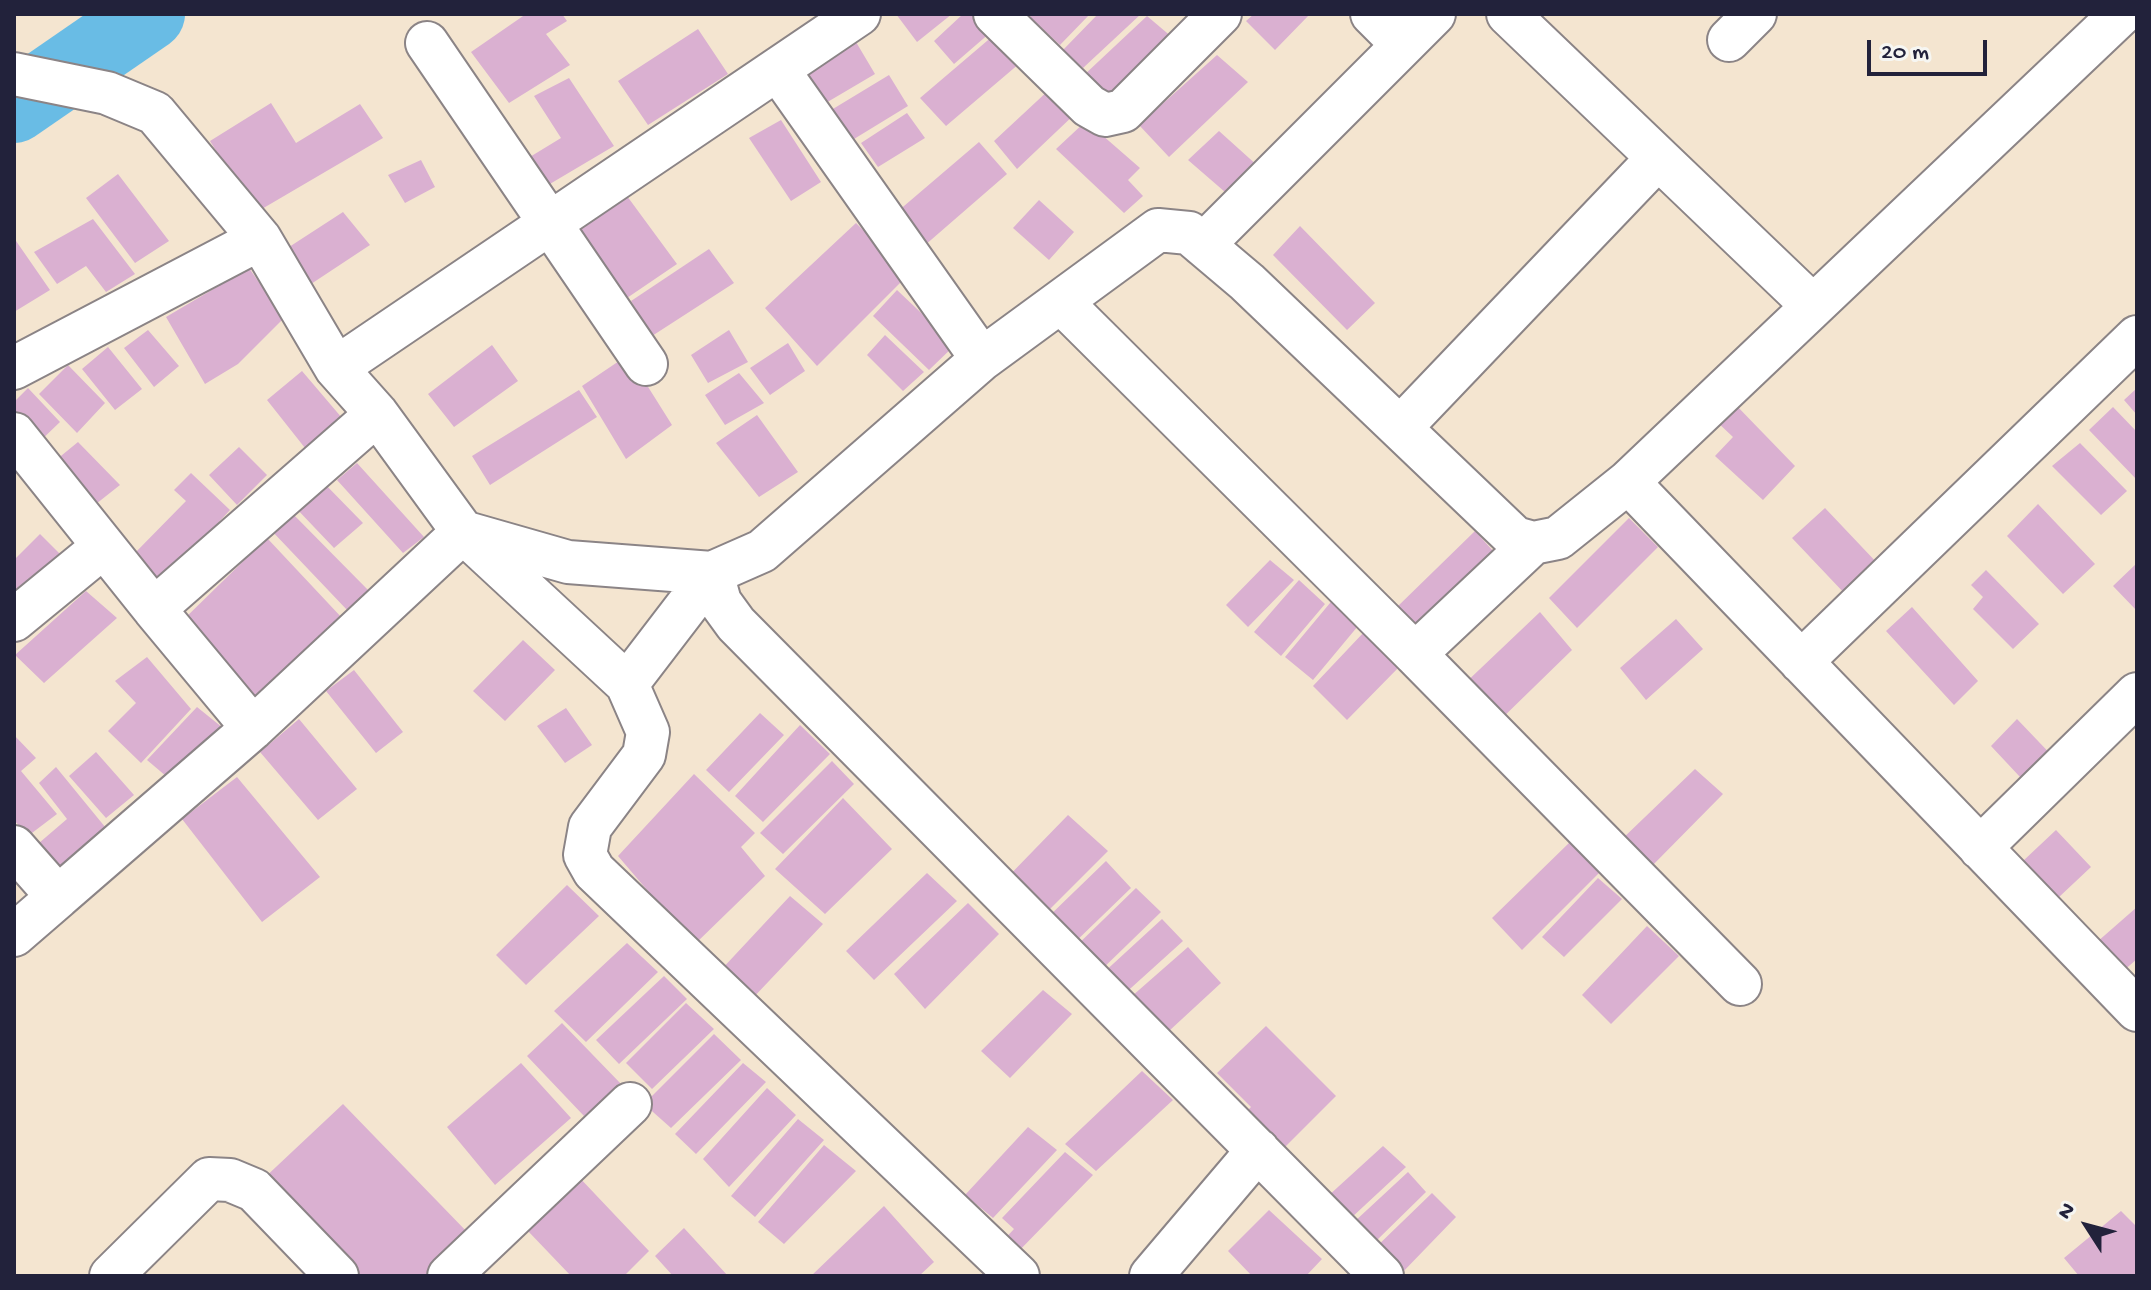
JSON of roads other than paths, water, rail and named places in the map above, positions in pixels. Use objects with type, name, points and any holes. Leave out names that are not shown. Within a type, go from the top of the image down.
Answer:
[{"type":"street","points":[[336,368],[859,14]]},
{"type":"street","points":[[995,14],[1089,106],[1105,115],[1123,111],[1220,14]]},
{"type":"street","points":[[1372,14],[1403,45]]},
{"type":"street","points":[[1203,245],[1434,14]]},
{"type":"street","points":[[1508,14],[1813,306]]},
{"type":"street","points":[[463,532],[568,562],[712,573],[762,551],[982,359],[1158,230],[1189,233],[1247,282],[1515,538],[1533,543],[1558,538],[1628,482],[2121,14]]},
{"type":"street","points":[[427,43],[646,364]]},
{"type":"street","points":[[778,70],[982,359]]},
{"type":"street","points":[[14,74],[107,93],[155,113],[260,239],[336,368],[377,414],[463,532],[627,684],[648,732],[644,755],[590,827],[585,855],[594,871],[1018,1276]]},
{"type":"street","points":[[1400,428],[1658,158]]},
{"type":"street","points":[[14,368],[260,239]]},
{"type":"street","points":[[1061,302],[1415,654],[1740,984]]},
{"type":"street","points":[[1801,662],[2137,337]]},
{"type":"street","points":[[154,609],[377,414]]},
{"type":"street","points":[[14,434],[253,728]]},
{"type":"street","points":[[1628,482],[2137,1010]]},
{"type":"street","points":[[14,935],[253,728],[463,532]]},
{"type":"street","points":[[1415,654],[1533,543]]},
{"type":"street","points":[[14,620],[103,547]]},
{"type":"street","points":[[627,684],[712,573]]},
{"type":"street","points":[[712,573],[720,602],[736,624],[1382,1276]]},
{"type":"street","points":[[1980,848],[2137,694]]},
{"type":"street","points":[[14,847],[58,897]]},
{"type":"street","points":[[449,1276],[630,1104]]},
{"type":"street","points":[[1151,1276],[1258,1150]]},
{"type":"street","points":[[111,1276],[209,1179],[230,1180],[254,1190],[337,1276]]},
{"type":"waterway","points":[[14,107],[149,14]]}]
